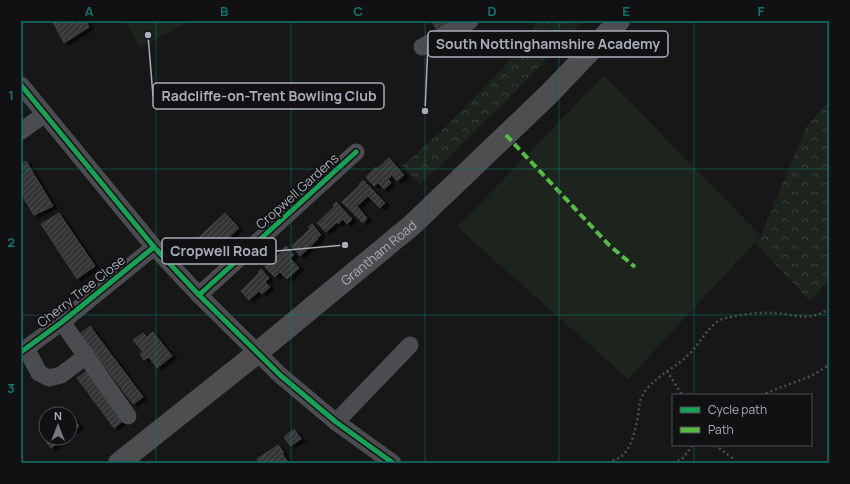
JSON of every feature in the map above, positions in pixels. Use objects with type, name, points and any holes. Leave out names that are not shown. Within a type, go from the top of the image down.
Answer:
[{"type":"highway","name":"Grantham Road","points":[[119,463],[257,353],[412,225],[549,94],[619,21]]},
{"type":"street","points":[[422,47],[470,21]]},
{"type":"street","points":[[21,85],[154,247],[257,353],[280,375],[336,422],[393,463]]},
{"type":"street","points":[[21,131],[45,114]]},
{"type":"street","name":"Cropwell Gardens","points":[[199,294],[356,152]]},
{"type":"street","name":"Cherry Tree Close","points":[[23,350],[62,322],[154,247]]},
{"type":"street","points":[[62,322],[128,416]]},
{"type":"street","points":[[336,422],[410,345]]},
{"type":"street","points":[[23,350],[39,373],[49,378],[61,375],[86,356]]},
{"type":"path","points":[[608,463],[621,457],[629,447],[635,430],[640,401],[646,391],[666,371],[688,356],[707,330],[719,320],[758,313],[777,313],[798,317],[809,317],[820,314],[829,309]]},
{"type":"path","points":[[764,394],[811,376],[829,365]]},
{"type":"path","points":[[666,371],[681,394]]},
{"type":"path","points":[[673,463],[682,459],[692,446]]},
{"type":"path","points":[[716,446],[732,458],[734,463]]},
{"type":"green space","points":[[125,21],[189,21],[140,48]]},
{"type":"green space","points":[[536,21],[583,21],[508,99],[420,185],[402,166],[450,123],[506,65],[528,37]]},
{"type":"green space","points":[[604,76],[761,236],[628,379],[457,227]]},
{"type":"green space","points":[[829,101],[829,280],[810,301],[755,243],[761,236],[806,127]]},
{"type":"building","points":[[86,21],[89,27],[64,43],[53,22]]},
{"type":"building","points":[[432,21],[462,21],[439,34]]},
{"type":"building","points":[[389,158],[404,175],[397,181],[392,175],[388,179],[391,183],[384,189],[378,183],[374,186],[366,177],[376,167],[377,169]]},
{"type":"building","points":[[26,161],[53,206],[34,215],[21,194],[21,164]]},
{"type":"building","points":[[363,180],[385,203],[380,208],[368,196],[357,206],[367,218],[363,223],[342,202],[360,185],[359,184]]},
{"type":"building","points":[[336,202],[352,219],[347,224],[343,219],[338,224],[337,222],[326,232],[317,223],[334,207],[333,205]]},
{"type":"building","points":[[59,213],[95,266],[77,279],[41,224]]},
{"type":"building","points":[[225,213],[239,228],[216,249],[214,247],[207,254],[195,241]]},
{"type":"building","points":[[312,224],[321,235],[300,256],[292,246],[310,229],[308,227]]},
{"type":"building","points":[[286,246],[294,255],[290,258],[299,268],[287,279],[280,272],[275,277],[265,267],[284,250],[283,249]]},
{"type":"building","points":[[261,269],[269,278],[265,282],[270,287],[262,294],[259,291],[249,300],[241,291],[259,273],[258,272]]},
{"type":"building","points":[[90,326],[143,397],[133,404],[80,334]]},
{"type":"building","points":[[153,332],[172,356],[157,368],[149,357],[144,360],[140,354],[143,352],[133,340],[143,333],[147,337]]},
{"type":"building","points":[[87,371],[124,420],[114,428],[77,378]]},
{"type":"building","points":[[294,429],[301,439],[290,446],[284,437]]},
{"type":"building","points":[[278,445],[284,453],[282,454],[289,463],[260,463],[257,459]]},
{"type":"marked path","points":[[506,135],[609,245],[635,267]]},
{"type":"cycle path","points":[[21,85],[154,247],[199,295],[280,375],[336,422],[393,463]]},
{"type":"cycle path","points":[[199,295],[356,152]]},
{"type":"cycle path","points":[[21,352],[62,322],[154,247]]},
{"type":"place","name":"Radcliffe-on-Trent Bowling Club","points":[[148,35]]},
{"type":"place","name":"South Nottinghamshire Academy","points":[[425,111]]},
{"type":"place","name":"Cropwell Road","points":[[345,245]]}]
